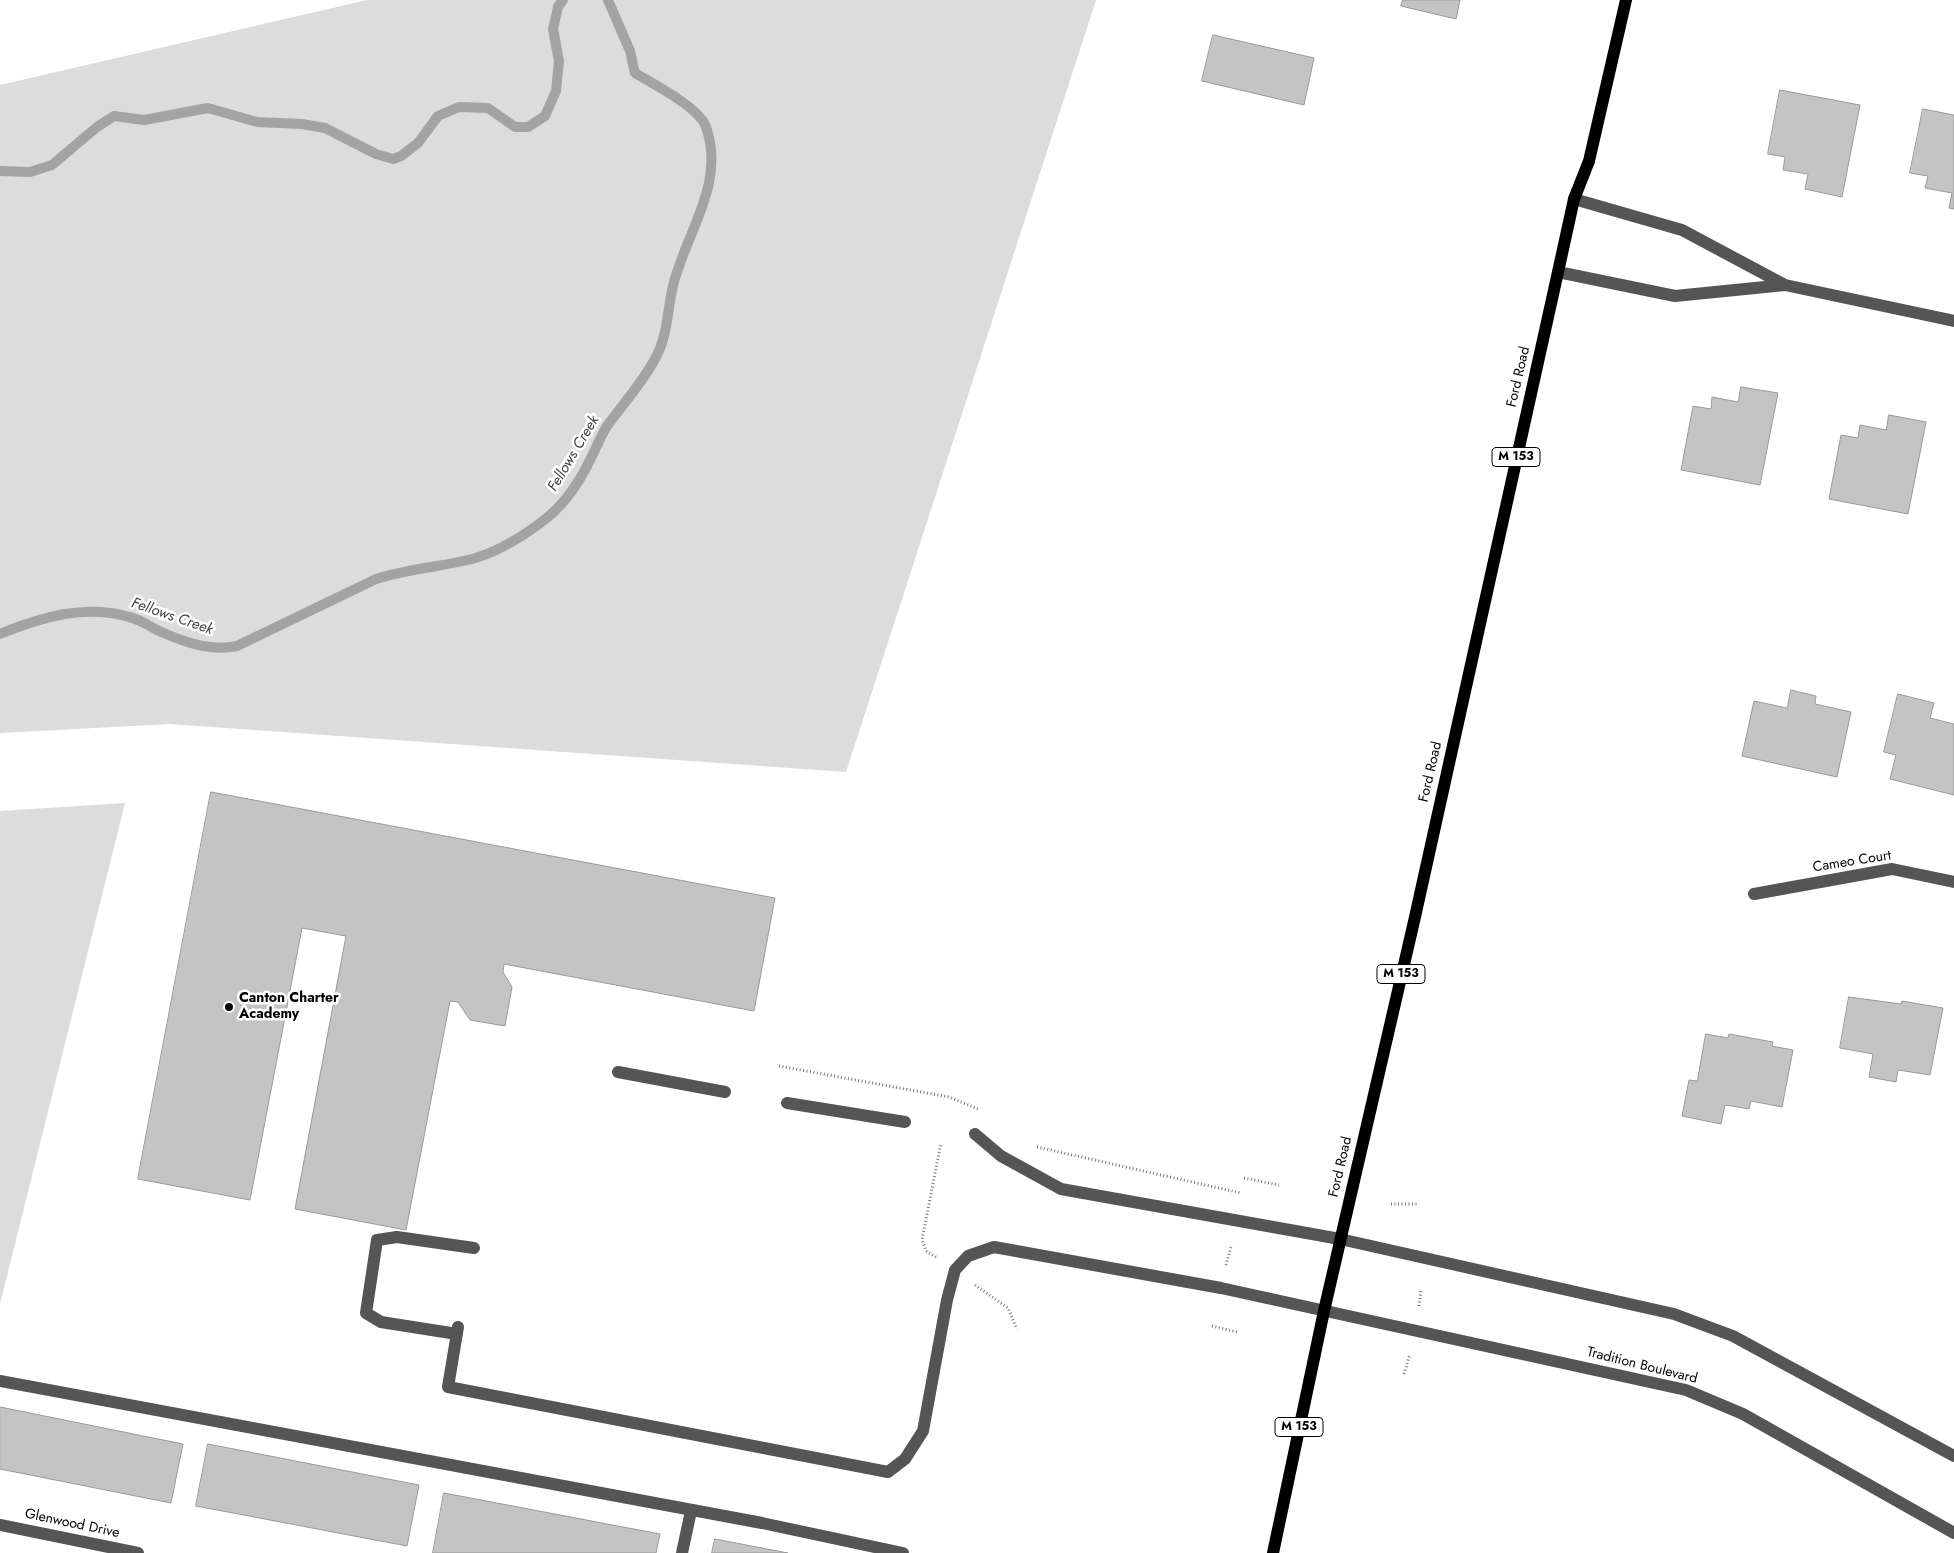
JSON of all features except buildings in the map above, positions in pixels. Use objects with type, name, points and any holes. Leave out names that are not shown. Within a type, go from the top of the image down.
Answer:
[{"type":"main road","name":"Ford Road","points":[[1273,1553],[1340,1239],[1415,917],[1574,199],[1589,161],[1626,0]]},
{"type":"street","points":[[1574,199],[1682,230],[1784,285],[1954,320]]},
{"type":"street","points":[[1558,272],[1675,296],[1784,285]]},
{"type":"street","name":"Cameo Court","points":[[1754,894],[1892,869],[1954,882]]},
{"type":"street","points":[[618,1072],[725,1092]]},
{"type":"street","points":[[787,1103],[905,1122]]},
{"type":"street","points":[[975,1134],[1001,1156],[1061,1189],[1340,1239],[1674,1314],[1733,1336],[1954,1456]]},
{"type":"street","name":"Tradition Boulevard","points":[[474,1248],[397,1237],[377,1240],[366,1313],[381,1322],[458,1330],[448,1387],[888,1472],[906,1459],[922,1430],[947,1300],[955,1270],[968,1256],[994,1247],[1221,1288],[1686,1390],[1743,1414],[1954,1533]]},
{"type":"street","points":[[0,1380],[762,1523],[903,1553]]},
{"type":"street","points":[[682,1553],[691,1511]]},
{"type":"street","name":"Glenwood Drive","points":[[0,1525],[138,1553]]},
{"type":"path","points":[[779,1066],[949,1097],[983,1113]]},
{"type":"path","points":[[938,1258],[926,1251],[922,1240],[941,1143]]},
{"type":"path","points":[[1029,1145],[1241,1193]]},
{"type":"path","points":[[1244,1178],[1279,1185]]},
{"type":"path","points":[[1391,1204],[1419,1204]]},
{"type":"path","points":[[1224,1271],[1231,1247]]},
{"type":"path","points":[[973,1284],[1008,1308],[1017,1329]]},
{"type":"path","points":[[1418,1307],[1421,1290]]},
{"type":"path","points":[[1212,1326],[1238,1332]]},
{"type":"path","points":[[1404,1374],[1410,1354]]},
{"type":"shaded area","points":[[367,0],[1096,0],[846,772],[170,724],[0,733],[0,85]]},
{"type":"shaded area","points":[[125,803],[0,1304],[0,811]]},
{"type":"waterway","points":[[0,171],[30,172],[52,165],[97,127],[114,116],[144,120],[208,108],[257,122],[302,124],[325,128],[376,154],[393,159],[401,156],[418,143],[438,116],[459,107],[488,108],[515,127],[528,127],[545,116],[556,91],[559,61],[553,29],[558,7],[563,0]]},
{"type":"waterway","name":"Fellows Creek","points":[[0,634],[31,622],[63,614],[96,612],[113,613],[133,618],[166,634],[196,644],[216,648],[237,646],[376,579],[472,559],[489,553],[524,535],[555,511],[575,487],[602,434],[655,359],[665,332],[673,286],[702,208],[711,168],[711,148],[702,119],[675,97],[635,73],[630,51],[608,0]]},
{"type":"place","name":"Canton Charter Academy","points":[[229,1007]]}]
